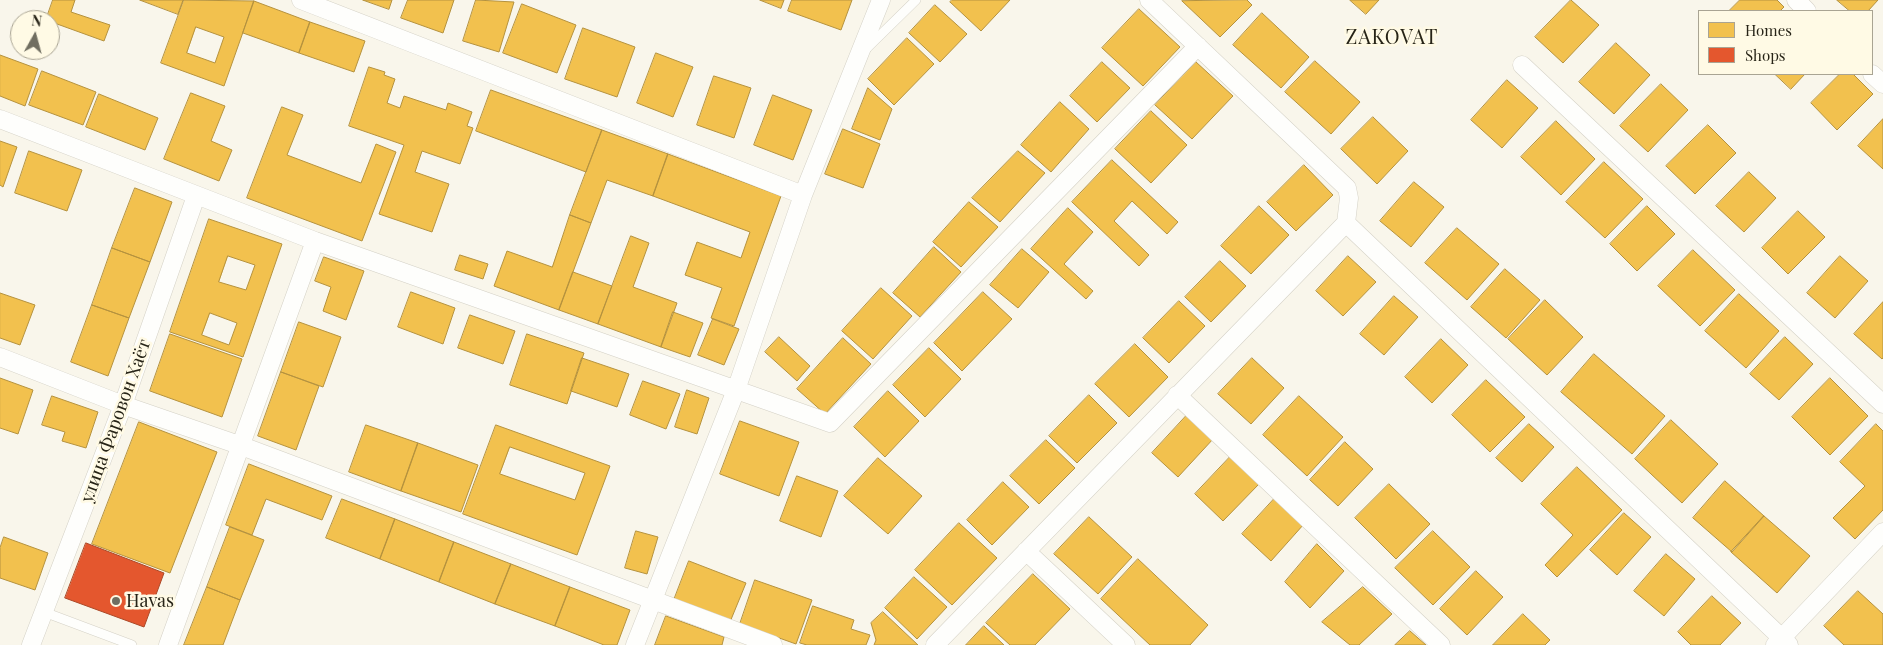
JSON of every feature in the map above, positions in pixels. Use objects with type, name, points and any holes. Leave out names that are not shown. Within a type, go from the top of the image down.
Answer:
[{"type":"street","points":[[301,0],[803,195]]},
{"type":"street","points":[[635,645],[736,390],[803,195],[880,0]]},
{"type":"street","points":[[935,645],[1346,223],[1349,198],[1347,188],[1149,0]]},
{"type":"street","points":[[1796,0],[1806,10]]},
{"type":"street","points":[[0,119],[315,241],[830,423],[1198,46]]},
{"type":"street","points":[[1522,65],[1883,404]]},
{"type":"street","points":[[1873,75],[1883,84]]},
{"type":"street","name":"улица Фаровон Хаёт","points":[[31,645],[123,405],[196,196]]},
{"type":"street","points":[[1346,223],[1782,643],[1883,532]]},
{"type":"street","points":[[168,645],[239,445],[315,241]]},
{"type":"street","points":[[0,358],[123,405],[239,445],[651,601],[773,645]]},
{"type":"street","points":[[1177,395],[1441,645]]},
{"type":"street","points":[[1026,551],[1126,645]]},
{"type":"lane","points":[[855,60],[916,0]]},
{"type":"lane","points":[[44,612],[132,645]]},
{"type":"building: Homes","points":[[53,0],[75,0],[71,12],[110,25],[104,41],[60,25],[60,10],[50,10]]},
{"type":"building: Homes","points":[[140,0],[183,0],[178,14]]},
{"type":"building: Homes","points":[[184,0],[254,1],[224,86],[161,63]],"holes":[[[196,27],[224,37],[215,63],[187,53]]]},
{"type":"building: Homes","points":[[363,0],[392,0],[389,9]]},
{"type":"building: Homes","points":[[408,0],[454,0],[443,33],[401,18]]},
{"type":"building: Homes","points":[[476,0],[514,2],[499,52],[463,41]]},
{"type":"building: Homes","points":[[760,0],[784,0],[781,8]]},
{"type":"building: Homes","points":[[792,0],[852,0],[841,30],[788,11]]},
{"type":"building: Homes","points":[[952,0],[1010,0],[981,31],[950,2]]},
{"type":"building: Homes","points":[[1247,0],[1252,5],[1220,37],[1182,1]]},
{"type":"building: Homes","points":[[1350,0],[1379,0],[1366,14]]},
{"type":"building: Homes","points":[[1571,0],[1599,25],[1563,63],[1535,37]]},
{"type":"building: Homes","points":[[1740,0],[1777,0],[1784,7],[1781,10],[1730,10]]},
{"type":"building: Homes","points":[[1837,0],[1878,0],[1869,10],[1849,10]]},
{"type":"building: Homes","points":[[254,1],[310,22],[299,53],[243,33]]},
{"type":"building: Homes","points":[[522,4],[576,25],[557,73],[503,53]]},
{"type":"building: Homes","points":[[935,5],[967,34],[940,62],[909,33]]},
{"type":"building: Homes","points":[[1139,9],[1180,47],[1143,86],[1102,48]]},
{"type":"building: Homes","points":[[1262,13],[1309,57],[1281,88],[1233,45]]},
{"type":"building: Homes","points":[[310,22],[365,41],[354,72],[299,53]]},
{"type":"building: Homes","points":[[583,28],[635,47],[617,97],[565,79]]},
{"type":"building: Homes","points":[[907,38],[934,64],[894,105],[868,79]]},
{"type":"building: Homes","points":[[1616,43],[1650,75],[1614,114],[1579,82]]},
{"type":"building: Homes","points":[[656,53],[693,67],[673,117],[637,103]]},
{"type":"building: Homes","points":[[0,55],[38,69],[25,106],[0,96]]},
{"type":"building: Homes","points":[[1315,61],[1360,102],[1331,134],[1285,92]]},
{"type":"building: Homes","points":[[1102,62],[1130,88],[1097,122],[1070,96]]},
{"type":"building: Homes","points":[[1196,62],[1233,96],[1192,139],[1155,105]]},
{"type":"building: Homes","points":[[369,67],[385,72],[384,75],[395,79],[387,103],[400,108],[404,96],[446,110],[448,103],[472,112],[467,126],[473,128],[460,164],[422,151],[415,172],[449,184],[432,232],[379,214],[404,145],[349,126]]},
{"type":"building: Homes","points":[[42,71],[96,92],[83,125],[29,105]]},
{"type":"building: Homes","points":[[1776,75],[1804,75],[1791,89]]},
{"type":"building: Homes","points":[[1839,75],[1854,75],[1873,94],[1837,130],[1811,103]]},
{"type":"building: Homes","points":[[714,76],[751,88],[734,138],[697,125]]},
{"type":"building: Homes","points":[[1507,80],[1538,108],[1502,148],[1471,120]]},
{"type":"building: Homes","points":[[1661,84],[1688,110],[1648,152],[1620,126]]},
{"type":"building: Homes","points":[[868,88],[892,109],[880,140],[852,129]]},
{"type":"building: Homes","points":[[491,90],[602,130],[586,172],[476,131]]},
{"type":"building: Homes","points":[[191,93],[225,106],[211,141],[232,150],[219,181],[164,159]]},
{"type":"building: Homes","points":[[99,94],[158,118],[145,150],[86,127]]},
{"type":"building: Homes","points":[[773,95],[812,110],[793,160],[754,145]]},
{"type":"building: Homes","points":[[1060,102],[1089,129],[1051,172],[1021,145]]},
{"type":"building: Homes","points":[[282,107],[303,115],[287,155],[361,183],[376,144],[396,152],[362,241],[247,198]]},
{"type":"building: Homes","points":[[1151,111],[1187,145],[1151,183],[1115,149]]},
{"type":"building: Homes","points":[[1373,117],[1408,151],[1377,184],[1341,149]]},
{"type":"building: Homes","points":[[1883,119],[1883,169],[1858,146]]},
{"type":"building: Homes","points":[[1556,121],[1595,159],[1561,195],[1521,157]]},
{"type":"building: Homes","points":[[1708,125],[1736,153],[1695,194],[1666,166]]},
{"type":"building: Homes","points":[[843,129],[880,144],[863,188],[825,174]]},
{"type":"building: Homes","points":[[602,130],[668,154],[653,196],[607,180],[591,223],[570,215]]},
{"type":"building: Homes","points":[[0,141],[17,147],[3,187],[0,185]]},
{"type":"building: Homes","points":[[29,151],[82,170],[67,211],[15,193]]},
{"type":"building: Homes","points":[[1018,151],[1045,173],[1000,222],[972,198]]},
{"type":"building: Homes","points":[[668,154],[781,196],[734,326],[711,318],[722,288],[685,275],[697,242],[741,258],[750,232],[653,196]]},
{"type":"building: Homes","points":[[1112,160],[1178,222],[1167,234],[1132,201],[1114,221],[1149,255],[1139,266],[1072,202]]},
{"type":"building: Homes","points":[[1604,162],[1643,199],[1605,238],[1566,202]]},
{"type":"building: Homes","points":[[1304,165],[1333,195],[1296,231],[1267,202]]},
{"type":"building: Homes","points":[[1749,172],[1776,198],[1744,232],[1716,206]]},
{"type":"building: Homes","points":[[1414,182],[1444,207],[1411,247],[1380,221]]},
{"type":"building: Homes","points":[[135,188],[172,202],[150,262],[112,248]]},
{"type":"building: Homes","points":[[969,202],[998,227],[961,267],[933,242]]},
{"type":"building: Homes","points":[[1259,206],[1289,235],[1251,274],[1221,246]]},
{"type":"building: Homes","points":[[1647,206],[1675,234],[1637,271],[1610,244]]},
{"type":"building: Homes","points":[[1068,208],[1093,232],[1064,264],[1093,291],[1086,299],[1031,249]]},
{"type":"building: Homes","points":[[1798,211],[1825,237],[1788,274],[1762,248]]},
{"type":"building: Homes","points":[[570,215],[591,223],[559,310],[494,286],[507,251],[552,267]]},
{"type":"building: Homes","points":[[209,219],[282,244],[243,357],[170,332]],"holes":[[[228,256],[255,265],[246,290],[219,282]],[[210,313],[237,323],[229,345],[202,335]]]},
{"type":"building: Homes","points":[[1457,228],[1499,264],[1467,300],[1425,263]]},
{"type":"building: Homes","points":[[631,236],[649,243],[633,287],[677,303],[661,347],[598,324]]},
{"type":"building: Homes","points":[[934,247],[961,272],[920,317],[893,293]]},
{"type":"building: Homes","points":[[112,248],[150,262],[129,318],[92,305]]},
{"type":"building: Homes","points":[[1022,249],[1049,272],[1018,308],[990,285]]},
{"type":"building: Homes","points":[[1693,250],[1735,290],[1700,326],[1658,286]]},
{"type":"building: Homes","points":[[460,255],[488,264],[483,279],[455,270]]},
{"type":"building: Homes","points":[[1348,256],[1376,282],[1343,316],[1316,291]]},
{"type":"building: Homes","points":[[1840,256],[1868,281],[1835,318],[1807,293]]},
{"type":"building: Homes","points":[[324,257],[364,271],[346,320],[323,311],[331,287],[315,281]]},
{"type":"building: Homes","points":[[1220,261],[1246,286],[1211,322],[1185,297]]},
{"type":"building: Homes","points":[[1505,269],[1540,300],[1506,338],[1471,307]]},
{"type":"building: Homes","points":[[573,272],[612,286],[598,324],[559,310]]},
{"type":"building: Homes","points":[[881,288],[912,316],[873,359],[842,331]]},
{"type":"building: Homes","points":[[411,292],[455,308],[443,344],[398,327]]},
{"type":"building: Homes","points":[[983,292],[1012,319],[962,371],[934,343]]},
{"type":"building: Homes","points":[[0,293],[35,305],[20,345],[0,338]]},
{"type":"building: Homes","points":[[1739,294],[1779,331],[1746,368],[1705,331]]},
{"type":"building: Homes","points":[[1394,296],[1418,317],[1384,355],[1360,334]]},
{"type":"building: Homes","points":[[1545,300],[1583,337],[1547,375],[1508,339]]},
{"type":"building: Homes","points":[[1179,301],[1205,326],[1169,363],[1143,338]]},
{"type":"building: Homes","points":[[1883,302],[1883,358],[1882,359],[1854,334]]},
{"type":"building: Homes","points":[[92,305],[129,318],[108,376],[71,362]]},
{"type":"building: Homes","points":[[673,312],[703,323],[690,357],[661,347]]},
{"type":"building: Homes","points":[[470,315],[515,331],[503,364],[458,348]]},
{"type":"building: Homes","points":[[713,319],[739,329],[724,365],[698,355]]},
{"type":"building: Homes","points":[[299,322],[341,337],[323,387],[281,372]]},
{"type":"building: Homes","points":[[170,334],[242,359],[222,417],[150,391]]},
{"type":"building: Homes","points":[[527,334],[584,353],[567,404],[510,385]]},
{"type":"building: Homes","points":[[779,337],[810,366],[797,381],[765,352]]},
{"type":"building: Homes","points":[[1785,337],[1813,364],[1779,400],[1750,374]]},
{"type":"building: Homes","points":[[843,338],[871,364],[825,414],[797,389]]},
{"type":"building: Homes","points":[[1441,339],[1468,365],[1432,403],[1405,377]]},
{"type":"building: Homes","points":[[1135,344],[1168,377],[1129,417],[1095,384]]},
{"type":"building: Homes","points":[[929,348],[961,379],[925,417],[893,385]]},
{"type":"building: Homes","points":[[1594,354],[1665,416],[1632,454],[1561,392]]},
{"type":"building: Homes","points":[[582,358],[629,374],[617,407],[571,391]]},
{"type":"building: Homes","points":[[1252,358],[1284,388],[1251,424],[1218,394]]},
{"type":"building: Homes","points":[[281,372],[319,386],[296,450],[258,436]]},
{"type":"building: Homes","points":[[0,378],[33,390],[18,434],[0,428]]},
{"type":"building: Homes","points":[[1830,378],[1868,416],[1830,455],[1792,417]]},
{"type":"building: Homes","points":[[1486,380],[1525,417],[1490,452],[1452,415]]},
{"type":"building: Homes","points":[[643,381],[680,394],[666,429],[630,415]]},
{"type":"building: Homes","points":[[687,390],[709,398],[697,434],[675,427]]},
{"type":"building: Homes","points":[[888,391],[919,421],[885,457],[854,427]]},
{"type":"building: Homes","points":[[1089,395],[1117,423],[1077,463],[1049,436]]},
{"type":"building: Homes","points":[[52,396],[98,412],[86,448],[62,441],[65,432],[42,425]]},
{"type":"building: Homes","points":[[1299,396],[1343,437],[1307,476],[1263,435]]},
{"type":"building: Homes","points":[[1188,414],[1214,438],[1178,477],[1152,453]]},
{"type":"building: Homes","points":[[1671,420],[1718,464],[1682,503],[1635,459]]},
{"type":"building: Homes","points":[[740,421],[799,442],[779,496],[720,474]]},
{"type":"building: Homes","points":[[139,422],[217,452],[170,573],[92,544]]},
{"type":"building: Homes","points":[[1529,424],[1554,447],[1522,482],[1496,458]]},
{"type":"building: Homes","points":[[1876,424],[1883,431],[1883,510],[1855,539],[1833,518],[1865,486],[1840,462]]},
{"type":"building: Homes","points":[[366,425],[418,443],[401,491],[349,472]]},
{"type":"building: Homes","points":[[496,425],[610,466],[577,555],[463,514]],"holes":[[[510,447],[585,473],[575,500],[500,474]]]},
{"type":"building: Homes","points":[[1046,440],[1075,468],[1039,504],[1010,476]]},
{"type":"building: Homes","points":[[1345,442],[1373,469],[1338,506],[1310,480]]},
{"type":"building: Homes","points":[[418,443],[478,465],[461,512],[401,491]]},
{"type":"building: Homes","points":[[1230,457],[1259,484],[1223,521],[1195,494]]},
{"type":"building: Homes","points":[[878,458],[922,496],[888,534],[844,496]]},
{"type":"building: Homes","points":[[249,464],[332,496],[322,520],[266,499],[252,535],[226,525]]},
{"type":"building: Homes","points":[[1577,467],[1622,510],[1557,577],[1545,565],[1573,535],[1541,504]]},
{"type":"building: Homes","points":[[797,476],[838,491],[821,537],[780,521]]},
{"type":"building: Homes","points":[[1725,481],[1764,516],[1732,552],[1693,518]]},
{"type":"building: Homes","points":[[1003,482],[1029,507],[992,545],[967,520]]},
{"type":"building: Homes","points":[[1389,484],[1430,524],[1396,559],[1355,518]]},
{"type":"building: Homes","points":[[1275,498],[1304,524],[1271,561],[1242,534]]},
{"type":"building: Homes","points":[[342,499],[395,519],[380,559],[326,538]]},
{"type":"building: Homes","points":[[1624,513],[1651,537],[1617,575],[1590,550]]},
{"type":"building: Homes","points":[[1764,516],[1810,556],[1777,593],[1731,552]]},
{"type":"building: Homes","points":[[1089,517],[1132,557],[1098,594],[1054,554]]},
{"type":"building: Homes","points":[[395,519],[454,542],[439,582],[380,559]]},
{"type":"building: Homes","points":[[959,523],[997,558],[952,605],[915,570]]},
{"type":"building: Homes","points":[[230,527],[264,540],[240,600],[207,587]]},
{"type":"building: Homes","points":[[636,531],[658,537],[647,574],[625,568]]},
{"type":"building: Homes","points":[[1433,531],[1470,567],[1433,605],[1395,568]]},
{"type":"building: Homes","points":[[4,537],[48,553],[35,590],[0,578],[0,548]]},
{"type":"building: Homes","points":[[454,542],[511,564],[495,604],[439,582]]},
{"type":"building: Homes","points":[[1317,544],[1344,571],[1310,608],[1285,582]]},
{"type":"building: Homes","points":[[1666,554],[1695,579],[1664,616],[1634,591]]},
{"type":"building: Homes","points":[[1138,559],[1208,625],[1190,645],[1150,645],[1101,599]]},
{"type":"building: Homes","points":[[689,561],[746,583],[730,622],[674,600]]},
{"type":"building: Homes","points":[[511,564],[570,587],[555,626],[495,604]]},
{"type":"building: Homes","points":[[1476,571],[1503,597],[1467,635],[1440,609]]},
{"type":"building: Homes","points":[[1033,574],[1070,609],[1035,645],[1010,645],[986,623]]},
{"type":"building: Homes","points":[[914,577],[947,607],[917,639],[885,608]]},
{"type":"building: Homes","points":[[755,580],[812,600],[796,644],[740,624]]},
{"type":"building: Homes","points":[[207,587],[240,600],[223,645],[184,645]]},
{"type":"building: Homes","points":[[570,587],[630,610],[617,645],[604,645],[555,626]]},
{"type":"building: Homes","points":[[1363,587],[1392,614],[1359,645],[1350,645],[1322,622]]},
{"type":"building: Homes","points":[[1858,591],[1883,614],[1883,645],[1844,645],[1824,626]]},
{"type":"building: Homes","points":[[1712,596],[1741,623],[1720,645],[1691,645],[1678,632]]},
{"type":"building: Homes","points":[[813,606],[854,620],[851,629],[870,635],[866,645],[807,645],[800,643]]},
{"type":"building: Homes","points":[[883,612],[918,645],[874,645],[876,640],[871,623]]},
{"type":"building: Homes","points":[[1523,614],[1550,640],[1545,645],[1493,645]]},
{"type":"building: Homes","points":[[666,616],[724,637],[722,645],[655,645]]},
{"type":"building: Homes","points":[[984,626],[1004,645],[966,645]]},
{"type":"building: Homes","points":[[1410,631],[1426,645],[1395,645]]},
{"type":"building: Shops","points":[[86,543],[164,573],[144,627],[65,598]]},
{"type":"place","name":"Havas","points":[[116,601]]},
{"type":"district","name":"ZAKOVAT","points":[[1392,38]]}]
